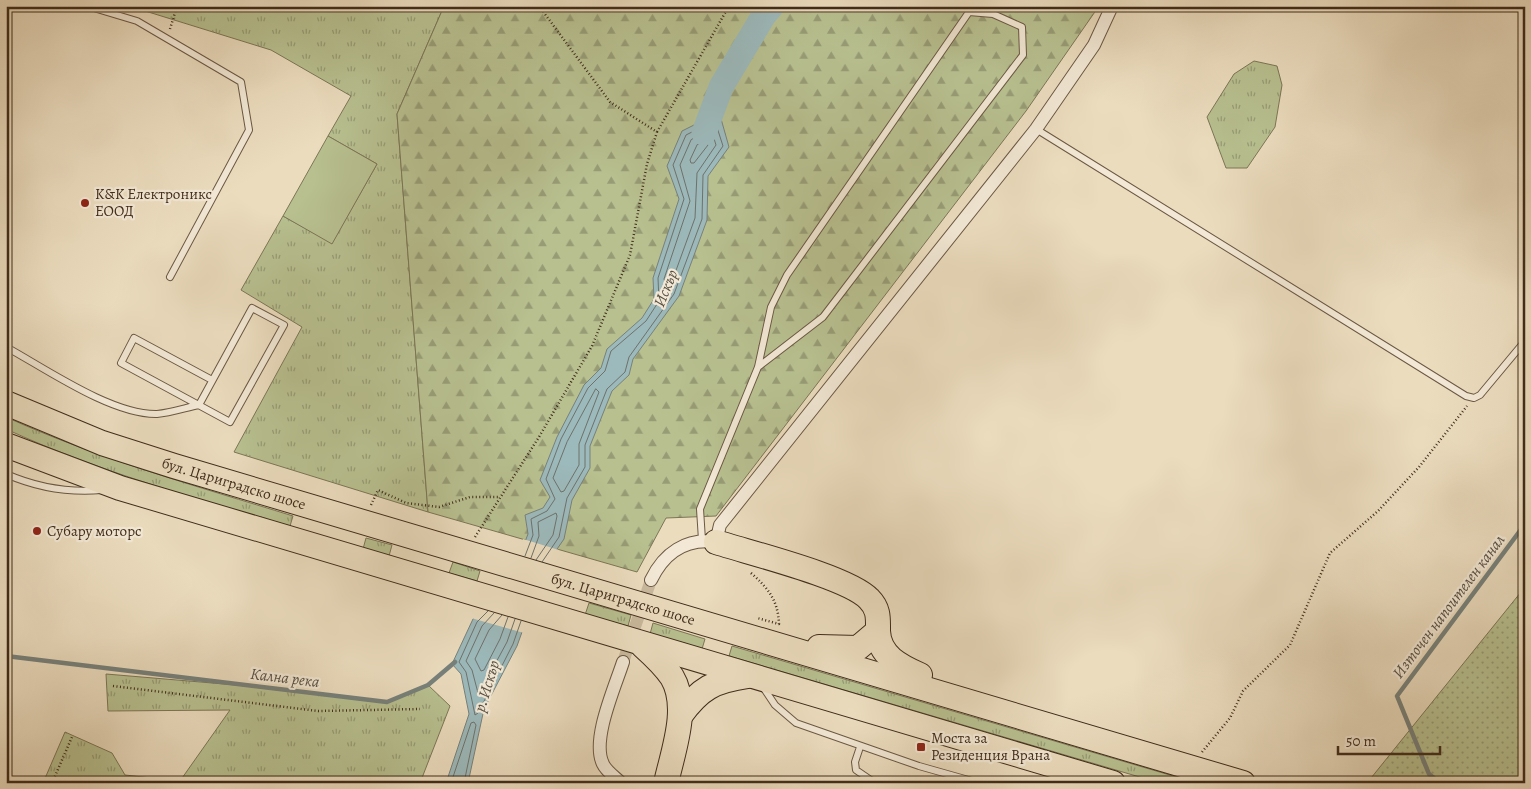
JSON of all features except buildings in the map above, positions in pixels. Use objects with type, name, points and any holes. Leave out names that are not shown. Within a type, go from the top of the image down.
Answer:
[{"type":"highway","name":"бул. Цариградско шосе","points":[[6,402],[61,427],[136,454],[479,548],[592,589],[1243,783]]},
{"type":"highway","points":[[6,445],[120,488],[754,676],[1062,772],[1113,783]]},
{"type":"highway","points":[[709,541],[838,581],[860,592],[875,605],[878,614],[878,631],[886,654],[897,665],[990,707]]},
{"type":"highway","points":[[772,643],[849,649],[865,644],[878,631]]},
{"type":"highway","points":[[640,643],[672,678],[677,687],[680,716],[666,783]]},
{"type":"highway","points":[[680,716],[694,696],[709,686],[728,679],[754,676]]},
{"type":"street","points":[[651,580],[658,566],[671,552],[709,541],[1036,129],[1094,45],[1112,6]]},
{"type":"street","points":[[621,783],[603,765],[600,755],[602,730],[623,662]]},
{"type":"lane","points":[[87,6],[137,21],[241,82],[248,130],[170,277]]},
{"type":"lane","points":[[709,541],[700,509],[758,367],[771,307],[787,275],[969,12],[992,14],[1022,27],[1023,55],[823,317],[758,367]]},
{"type":"lane","points":[[1036,129],[1450,386],[1474,398],[1480,395],[1525,341]]},
{"type":"lane","points":[[199,405],[252,308],[284,325],[230,422],[121,363],[134,338],[212,380]]},
{"type":"lane","points":[[6,347],[100,398],[132,411],[157,414],[199,405]]},
{"type":"lane","points":[[6,474],[51,490],[79,492],[120,488]]},
{"type":"lane","points":[[754,676],[775,705],[796,723],[860,747],[979,783]]},
{"type":"lane","points":[[860,747],[854,762],[856,770],[875,783]]},
{"type":"path","points":[[167,38],[177,6]]},
{"type":"path","points":[[539,6],[610,102],[657,132]]},
{"type":"path","points":[[479,548],[499,497],[539,437],[592,346],[630,255],[647,164],[657,132],[729,6]]},
{"type":"path","points":[[1190,767],[1230,718],[1243,691],[1290,645],[1330,553],[1385,504],[1419,467],[1474,398]]},
{"type":"path","points":[[370,507],[378,490],[406,503],[439,507],[470,497],[499,497]]},
{"type":"path","points":[[749,571],[769,589],[779,610],[779,624],[750,616]]},
{"type":"path","points":[[113,686],[318,710],[420,709]]},
{"type":"path","points":[[52,783],[72,737]]},
{"type":"green space","points":[[129,6],[444,6],[397,114],[428,512],[234,452],[302,327],[241,290],[283,216],[332,243],[377,164],[328,136],[351,96],[271,50]]},
{"type":"green space","points":[[444,6],[1099,6],[1026,111],[716,516],[666,518],[637,572],[428,512],[397,114]]},
{"type":"green space","points":[[1254,61],[1277,66],[1282,85],[1275,127],[1247,168],[1226,168],[1207,117],[1234,74]]},
{"type":"green space","points":[[328,136],[377,164],[332,244],[283,216]]},
{"type":"green space","points":[[6,417],[112,459],[293,516],[290,526],[146,483],[75,458],[6,429]]},
{"type":"green space","points":[[366,538],[392,545],[389,556],[363,549]]},
{"type":"green space","points":[[453,562],[480,571],[477,581],[449,573]]},
{"type":"green space","points":[[1525,587],[1525,783],[1367,783]]},
{"type":"green space","points":[[589,603],[631,615],[628,626],[585,615]]},
{"type":"green space","points":[[653,623],[705,639],[702,649],[650,634]]},
{"type":"green space","points":[[732,646],[1197,783],[1160,783],[729,656]]},
{"type":"green space","points":[[106,674],[283,689],[387,702],[428,685],[450,706],[420,783],[43,783],[65,732],[112,753],[125,775],[180,781],[230,710],[108,711]]},
{"type":"water","name":"р. Искър","points":[[716,101],[729,147],[708,176],[707,220],[679,296],[633,359],[629,375],[612,391],[590,446],[590,468],[572,500],[564,539],[546,565],[517,646],[484,709],[468,783],[446,783],[469,714],[461,674],[452,664],[473,619],[511,578],[528,534],[525,515],[543,508],[550,497],[540,480],[557,437],[584,385],[601,368],[607,349],[642,318],[654,299],[653,278],[679,199],[667,166],[682,131],[700,122]]},
{"type":"pier","points":[[523,539],[559,550],[548,566],[524,633],[471,618],[509,577]]},
{"type":"waterway","name":"Искър","points":[[704,133],[721,87],[764,15],[772,6]]},
{"type":"waterway","name":"Източен напоителен канал","points":[[1440,783],[1429,774],[1397,696],[1525,524]]},
{"type":"waterway","name":"Кална река","points":[[6,656],[387,702],[428,685],[455,662]]},
{"type":"tunnel","points":[[623,662],[651,580]]},
{"type":"place","name":"K&K Електроникс ЕООД","points":[[85,203]]},
{"type":"place","name":"Субару моторс","points":[[37,531]]},
{"type":"place","name":"Моста за Резиденция Врана","points":[[921,747]]}]
